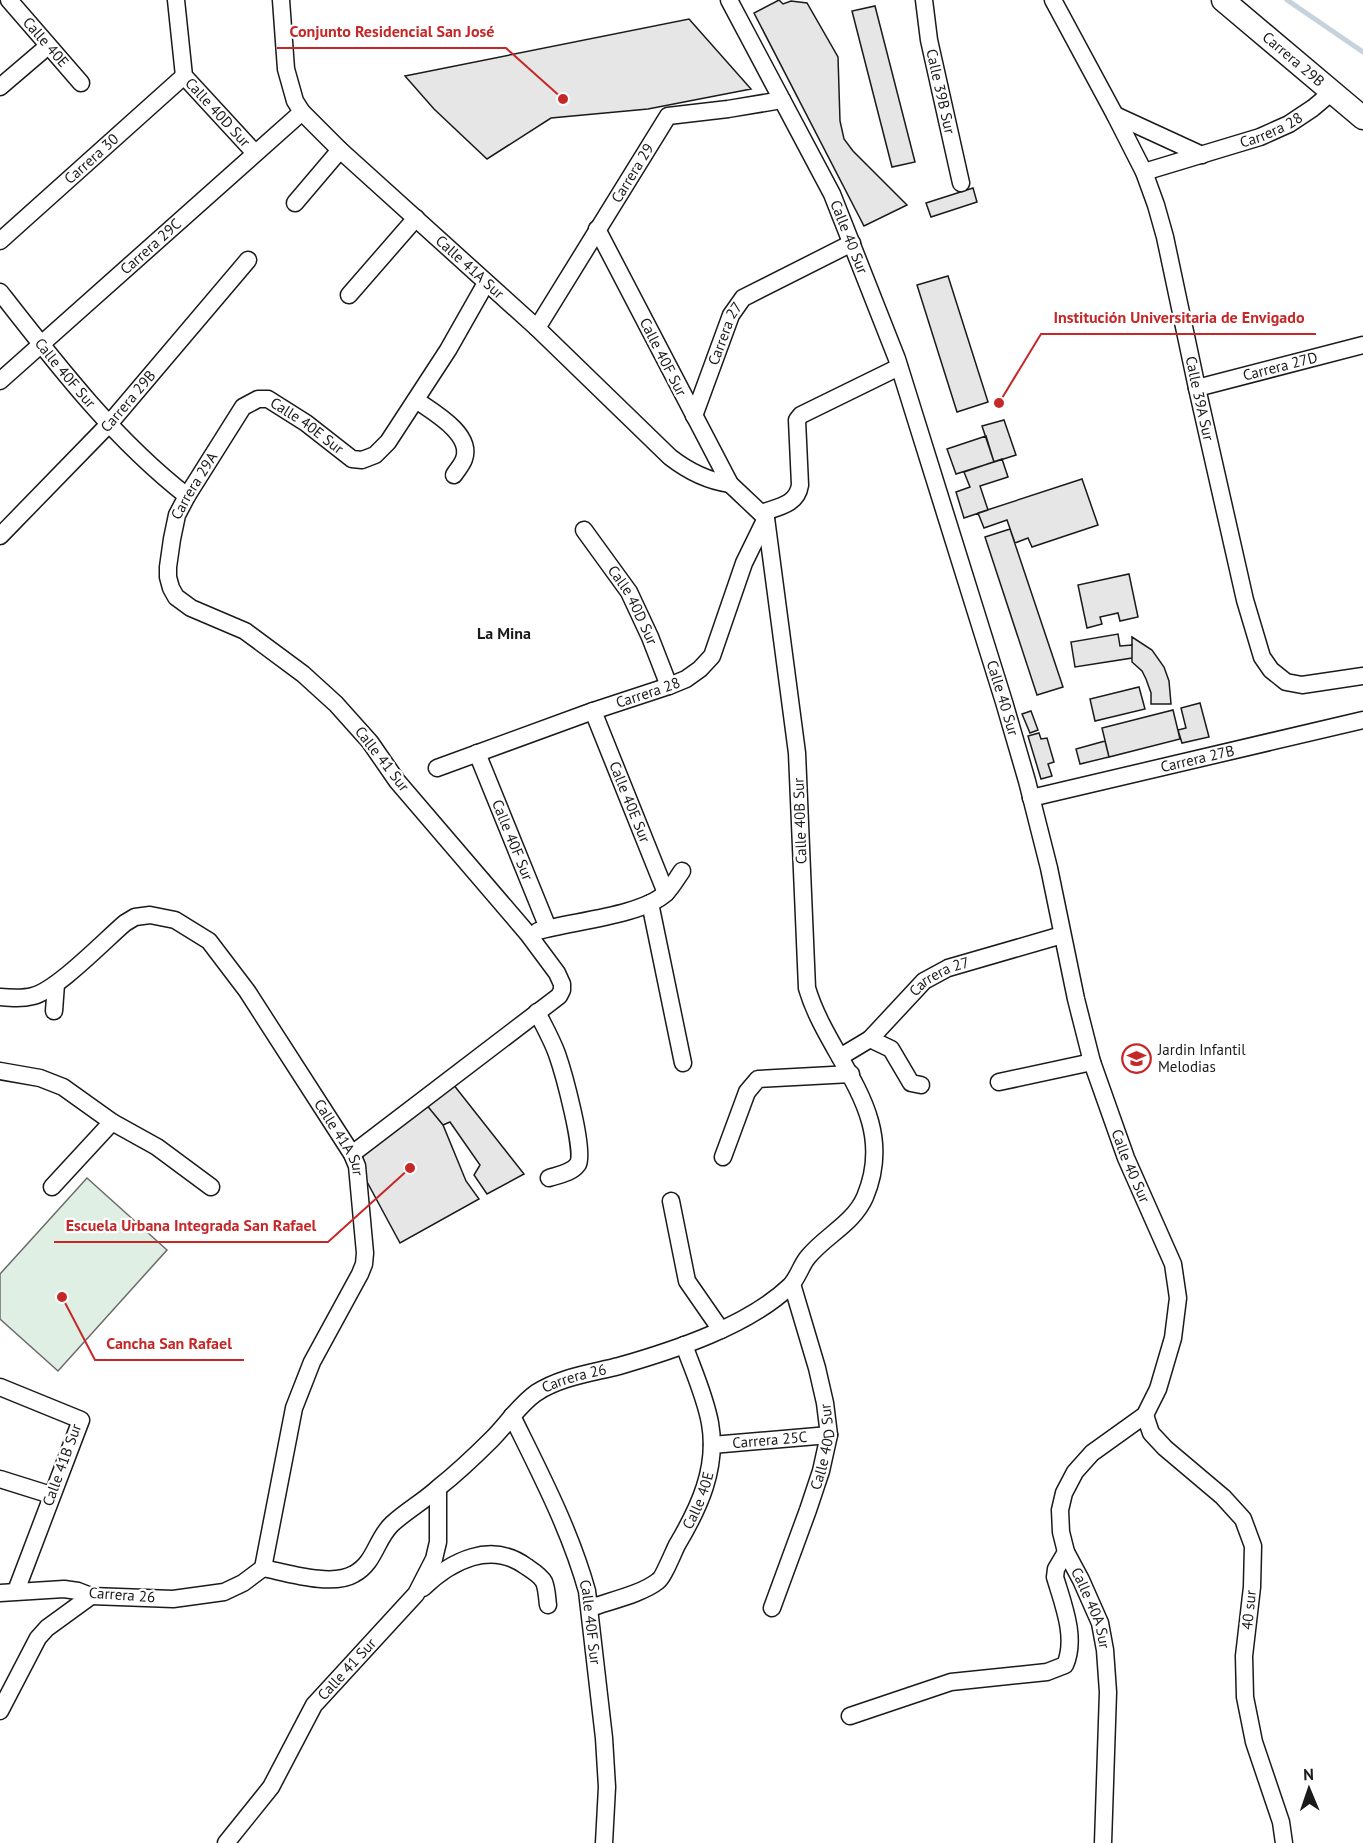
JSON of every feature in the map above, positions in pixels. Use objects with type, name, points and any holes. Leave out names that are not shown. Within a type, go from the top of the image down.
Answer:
[{"type":"street","name":"Calle 40E","points":[[9,0],[81,84]]},
{"type":"street","name":"Calle 40D Sur","points":[[176,0],[184,76],[255,153]]},
{"type":"street","name":"Calle 41A Sur","points":[[281,0],[286,69],[295,101],[302,112],[340,150],[537,328],[670,457],[704,477],[730,484]]},
{"type":"street","name":"Calle 40 Sur","points":[[729,0],[832,194],[899,368],[1004,702],[1031,798],[1092,1062],[1126,1158],[1173,1264],[1178,1298],[1173,1338],[1158,1389],[1145,1415]]},
{"type":"street","name":"Calle 39B Sur","points":[[924,0],[929,40],[961,183]]},
{"type":"street","name":"Calle 39A Sur","points":[[1053,0],[1144,172],[1166,237],[1197,388],[1245,600],[1262,657],[1271,670],[1286,682],[1302,685],[1363,676]]},
{"type":"street","name":"Carrera 29B","points":[[1223,0],[1363,118]]},
{"type":"street","points":[[0,87],[48,46]]},
{"type":"street","name":"Carrera 30","points":[[0,241],[184,76]]},
{"type":"street","name":"Carrera 28","points":[[1144,172],[1260,137],[1289,124],[1314,108],[1332,92]]},
{"type":"street","name":"Carrera 29","points":[[537,328],[668,116],[782,100]]},
{"type":"street","name":"Carrera 29C","points":[[3,377],[42,346],[302,112]]},
{"type":"street","points":[[1115,115],[1202,155]]},
{"type":"street","points":[[295,203],[340,150]]},
{"type":"street","points":[[349,295],[416,218]]},
{"type":"street","name":"Calle 40F Sur","points":[[597,229],[730,484]]},
{"type":"street","name":"Carrera 27","points":[[694,417],[731,315],[743,298],[852,243]]},
{"type":"street","name":"Carrera 29B","points":[[0,536],[109,424],[248,260]]},
{"type":"street","points":[[454,476],[464,459],[465,449],[461,435],[416,400],[486,283]]},
{"type":"street","name":"Calle 40F Sur","points":[[0,292],[42,346],[109,424],[148,465],[187,496]]},
{"type":"street","name":"Carrera 27D","points":[[1197,388],[1363,345]]},
{"type":"street","points":[[730,484],[764,515],[794,500],[799,494],[800,486],[796,420],[801,415],[899,368]]},
{"type":"street","name":"Calle 40E Sur","points":[[258,399],[268,399],[306,423],[352,459],[362,460],[375,455],[388,442],[416,400]]},
{"type":"street","name":"Carrera 29A","points":[[171,588],[168,577],[177,515],[243,407],[258,399]]},
{"type":"street","name":"Carrera 28","points":[[436,768],[669,686],[686,679],[700,669],[712,656],[744,563],[764,515]]},
{"type":"street","name":"Calle 40B Sur","points":[[764,515],[797,753],[807,988],[813,1008],[851,1074],[862,1098],[874,1142],[873,1160]]},
{"type":"street","name":"Calle 40D Sur","points":[[584,530],[628,592],[650,637],[669,686]]},
{"type":"street","name":"Calle 41 Sur","points":[[171,588],[177,597],[191,608],[245,631],[303,674],[336,704],[370,742],[397,781],[528,934],[556,973],[562,984],[559,996],[537,1012]]},
{"type":"street","name":"Calle 40E Sur","points":[[593,711],[666,893]]},
{"type":"street","name":"Carrera 27B","points":[[1031,798],[1363,720]]},
{"type":"street","name":"Calle 40F Sur","points":[[477,753],[548,928]]},
{"type":"street","points":[[528,934],[609,916],[650,903],[666,893],[682,871]]},
{"type":"street","points":[[650,903],[683,1063]]},
{"type":"street","name":"Calle 41A Sur","points":[[0,997],[20,999],[35,996],[56,984],[125,923],[135,917],[150,915],[175,920],[209,941],[247,991],[352,1154],[357,1166],[364,1264],[312,1362],[294,1408],[263,1568]]},
{"type":"street","name":"Carrera 27","points":[[840,1057],[870,1039],[924,981],[948,968],[1062,934]]},
{"type":"street","points":[[54,1011],[56,984]]},
{"type":"street","points":[[352,1154],[537,1012],[557,1054],[580,1152],[575,1167],[549,1178]]},
{"type":"street","points":[[870,1039],[891,1049],[911,1083],[921,1085]]},
{"type":"street","points":[[999,1082],[1092,1062]]},
{"type":"street","points":[[0,1071],[40,1077],[63,1087],[112,1122],[157,1147],[211,1187]]},
{"type":"street","points":[[723,1156],[747,1092],[758,1079],[851,1074]]},
{"type":"street","points":[[52,1187],[112,1122]]},
{"type":"street","name":"Carrera 26","points":[[8,1592],[64,1589],[91,1596],[173,1599],[224,1592],[243,1583],[263,1568],[323,1579],[354,1575],[369,1563],[390,1526],[438,1489],[534,1395],[555,1383],[660,1354],[721,1330],[760,1308],[792,1284],[808,1257],[848,1222],[858,1208],[865,1196],[873,1160]]},
{"type":"street","points":[[671,1201],[687,1281],[721,1330]]},
{"type":"street","name":"Calle 40D Sur","points":[[772,1608],[821,1471],[829,1435],[817,1368],[792,1284]]},
{"type":"street","name":"Calle 40E","points":[[590,1608],[646,1588],[661,1580],[668,1561],[700,1502],[711,1465],[710,1422],[684,1345]]},
{"type":"street","name":"Calle 41B Sur","points":[[0,1388],[81,1420],[8,1592]]},
{"type":"street","name":"Calle 40A Sur","points":[[1103,1843],[1107,1692],[1105,1650],[1100,1623],[1082,1580],[1066,1552],[1061,1532],[1060,1510],[1064,1493],[1075,1472],[1092,1453],[1145,1415]]},
{"type":"street","name":"40 sur","points":[[1145,1415],[1151,1433],[1158,1441],[1223,1497],[1243,1519],[1253,1546],[1252,1587],[1244,1656],[1245,1697],[1254,1742],[1281,1822],[1284,1843]]},
{"type":"street","name":"Calle 40F Sur","points":[[512,1416],[550,1494],[582,1573],[590,1608],[607,1787],[604,1843]]},
{"type":"street","name":"Carrera 25C","points":[[712,1445],[829,1435]]},
{"type":"street","points":[[0,1479],[51,1495]]},
{"type":"street","name":"Calle 41 Sur","points":[[225,1843],[271,1787],[314,1705],[416,1594],[434,1559],[438,1542],[438,1489]]},
{"type":"street","points":[[850,1716],[951,1682],[1047,1672],[1065,1665],[1070,1646],[1068,1626],[1055,1577],[1056,1569],[1066,1552]]},
{"type":"street","points":[[416,1594],[454,1565],[475,1556],[499,1553],[523,1563],[539,1576],[546,1587],[548,1605]]},
{"type":"street","points":[[0,1711],[38,1638],[47,1628],[91,1596]]},
{"type":"green space","points":[[87,1178],[167,1250],[58,1371],[0,1319],[0,1274]]},
{"type":"building","points":[[779,0],[783,4],[791,1],[807,3],[838,57],[840,121],[844,139],[907,205],[864,226],[754,13]]},
{"type":"building","points":[[875,6],[915,162],[892,167],[852,11]]},
{"type":"building","points":[[689,19],[751,89],[648,109],[551,118],[487,159],[434,109],[405,76]]},
{"type":"building","points":[[973,188],[977,202],[931,217],[926,203]]},
{"type":"building","points":[[948,276],[988,402],[957,412],[917,285]]},
{"type":"building","points":[[1004,420],[1016,455],[994,462],[982,426]]},
{"type":"building","points":[[986,436],[994,462],[956,474],[947,449]]},
{"type":"building","points":[[1002,459],[1008,477],[980,486],[988,510],[964,518],[956,492],[970,487],[964,472]]},
{"type":"building","points":[[1082,479],[1098,525],[1032,547],[1028,538],[1015,543],[1007,520],[984,528],[978,513]]},
{"type":"building","points":[[1010,529],[1063,687],[1037,695],[985,537]]},
{"type":"building","points":[[1129,574],[1138,617],[1120,621],[1118,613],[1100,617],[1102,624],[1087,628],[1078,585]]},
{"type":"building","points":[[1118,634],[1120,646],[1132,645],[1132,658],[1075,667],[1071,642]]},
{"type":"building","points":[[1132,637],[1152,650],[1164,667],[1169,681],[1171,704],[1151,704],[1151,693],[1146,679],[1142,671],[1132,662]]},
{"type":"building","points":[[1139,687],[1145,709],[1095,721],[1090,699]]},
{"type":"building","points":[[1200,703],[1209,737],[1182,743],[1178,730],[1186,728],[1181,708]]},
{"type":"building","points":[[1173,710],[1180,739],[1109,757],[1102,728]]},
{"type":"building","points":[[1031,711],[1038,730],[1030,733],[1022,714]]},
{"type":"building","points":[[1039,733],[1041,739],[1047,738],[1054,762],[1048,764],[1052,776],[1041,779],[1028,736]]},
{"type":"building","points":[[1105,741],[1109,757],[1080,764],[1076,749]]},
{"type":"building","points":[[453,1084],[524,1174],[487,1194],[474,1175],[480,1165],[450,1122],[443,1125],[425,1103]]},
{"type":"building","points":[[425,1103],[443,1125],[466,1181],[479,1199],[400,1243],[352,1154]]},
{"type":"waterway","points":[[1287,0],[1363,52]]},
{"type":"place","name":"Conjunto Residencial San José","points":[[563,99]]},
{"type":"place","name":"Institución Universitaria de Envigado","points":[[999,403]]},
{"type":"place","name":"Jardin Infantil Melodias","points":[[1137,1059]]},
{"type":"place","name":"Escuela Urbana Integrada San Rafael","points":[[410,1168]]},
{"type":"place","name":"Cancha San Rafael","points":[[62,1297]]},
{"type":"district","name":"La Mina","points":[[504,633]]}]
